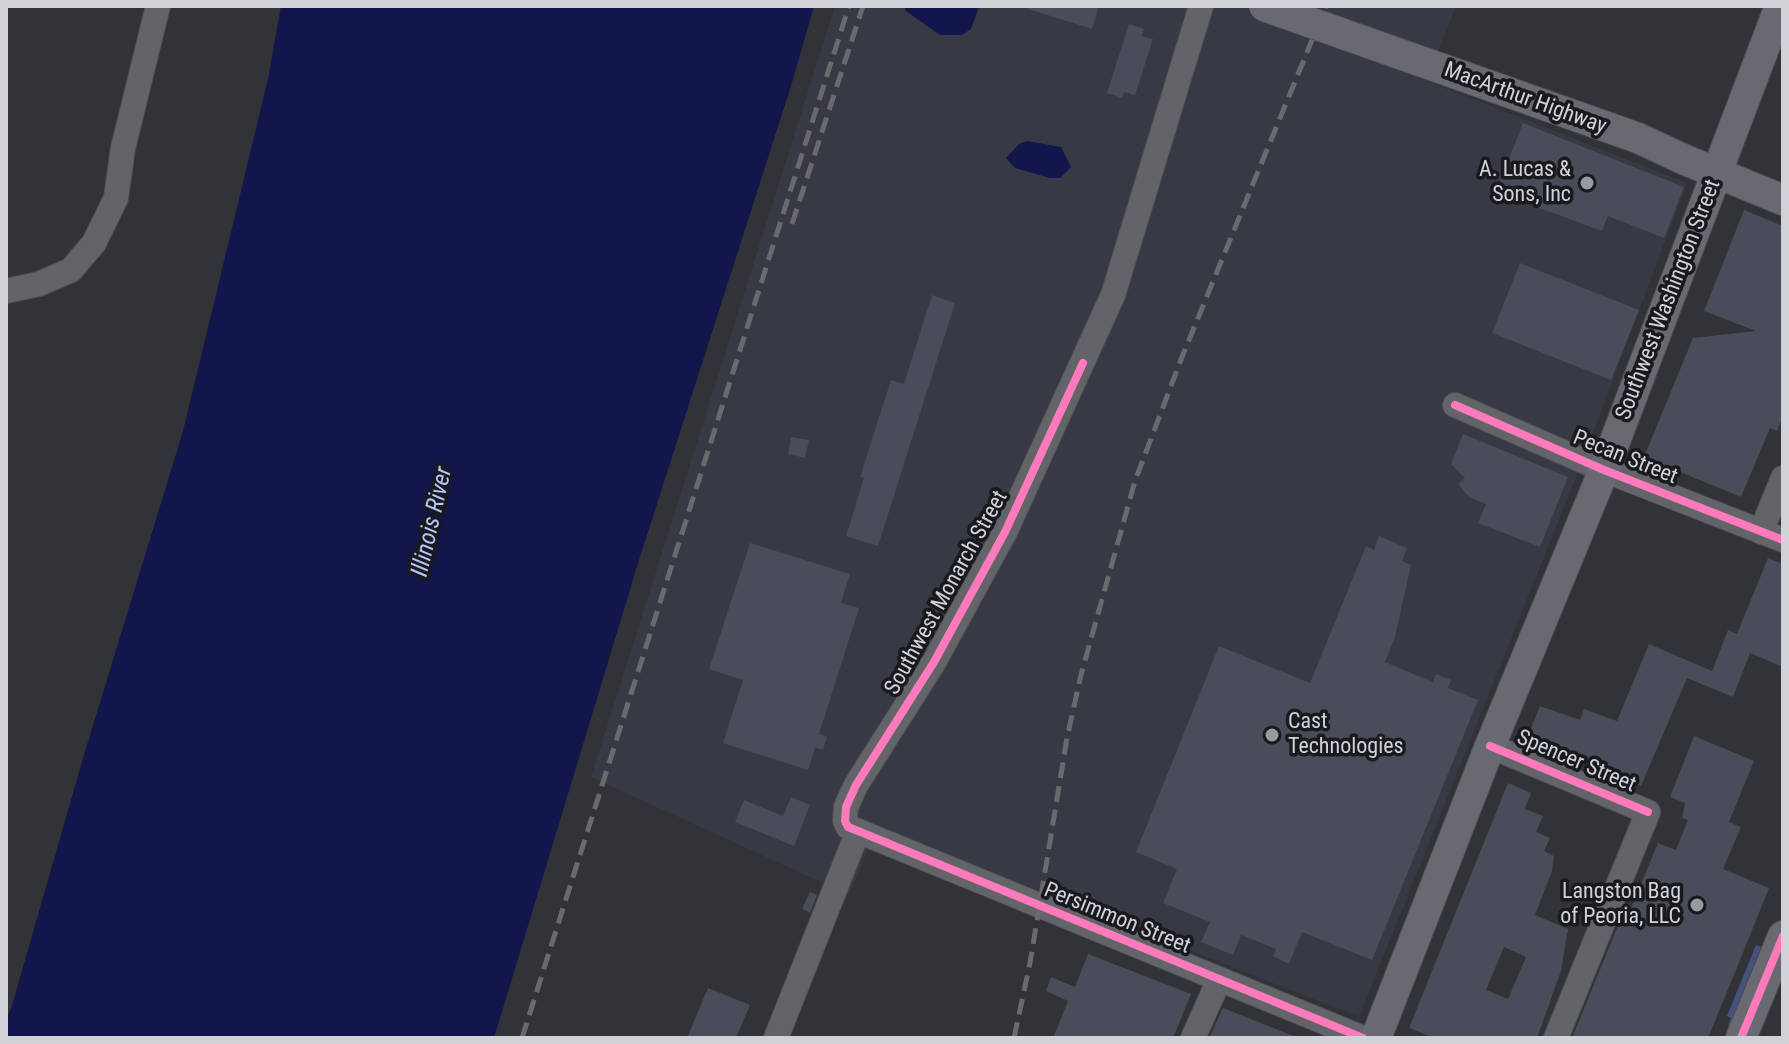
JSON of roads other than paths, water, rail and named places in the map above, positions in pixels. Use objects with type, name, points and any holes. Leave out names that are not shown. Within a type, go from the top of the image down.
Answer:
[{"type":"main road","name":"MacArthur Highway","points":[[1264,6],[1638,138],[1783,200]]},
{"type":"main road","name":"Southwest Washington Street","points":[[1376,1038],[1490,746],[1604,470],[1780,6]]},
{"type":"main road","points":[[1741,1038],[1783,936]]},
{"type":"street","points":[[6,291],[39,284],[71,270],[94,243],[116,198],[123,148],[158,6]]},
{"type":"street","name":"Southwest Monarch Street","points":[[858,831],[848,827],[845,821],[846,807],[856,785],[934,662],[1005,532],[1113,295],[1201,6]]},
{"type":"street","name":"Pecan Street","points":[[1455,405],[1604,470],[1772,536]]},
{"type":"street","points":[[1772,536],[1783,478]]},
{"type":"street","name":"Spencer Street","points":[[1490,746],[1648,812],[1556,1038]]},
{"type":"street","points":[[776,1038],[858,831]]},
{"type":"street","name":"Persimmon Street","points":[[858,831],[1363,1038]]},
{"type":"street","points":[[1193,1038],[1219,980]]},
{"type":"water","name":"Illinois River","points":[[281,6],[814,6],[639,560],[494,1038],[6,1038],[6,1018],[183,431],[268,79]]},
{"type":"water","points":[[904,6],[979,7],[971,29],[962,35],[940,35],[906,11]]},
{"type":"water","points":[[1027,141],[1061,147],[1071,167],[1060,178],[1015,168],[1006,158],[1019,144]]},
{"type":"railway","points":[[522,1038],[849,6]]},
{"type":"railway","points":[[792,224],[863,6]]},
{"type":"railway","points":[[1014,1038],[1030,963],[1067,738],[1081,675],[1135,481],[1182,357],[1326,6]]},
{"type":"place","name":"A. Lucas & Sons, Inc","points":[[1587,183]]},
{"type":"place","name":"Cast Technologies","points":[[1272,735]]},
{"type":"place","name":"Langston Bag of Peoria, LLC","points":[[1697,905]]}]
